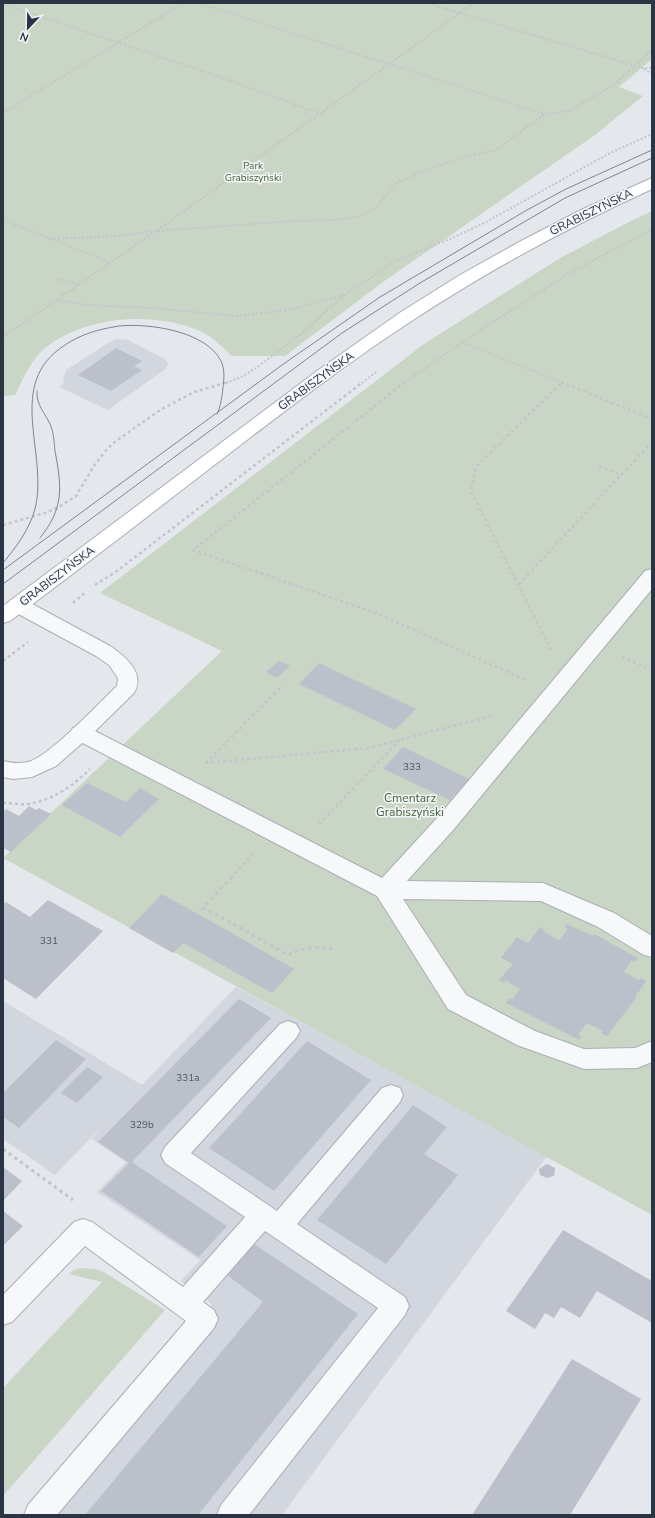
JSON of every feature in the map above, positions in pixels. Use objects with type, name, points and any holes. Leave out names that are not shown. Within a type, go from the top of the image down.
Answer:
[{"type":"main road","name":"GRABISZYŃSKA","points":[[10,611],[306,386],[407,316],[482,270],[548,233],[603,205],[652,183]]},
{"type":"street","points":[[385,890],[446,823],[652,576]]},
{"type":"street","points":[[81,733],[385,890],[543,892],[606,920],[652,948]]},
{"type":"street","points":[[385,890],[457,1002],[526,1038],[584,1059],[637,1058],[652,1051]]},
{"type":"lane","points":[[3,769],[13,771],[32,769],[49,761],[81,733],[127,688],[128,678],[124,669],[116,660],[103,651],[10,611]]},
{"type":"lane","points":[[231,1515],[396,1306],[174,1154],[288,1032]]},
{"type":"lane","points":[[185,1304],[271,1221],[391,1095]]},
{"type":"lane","points":[[3,1313],[83,1230],[205,1319],[38,1515]]},
{"type":"path","points":[[3,113],[183,3]]},
{"type":"path","points":[[198,3],[545,114],[568,111],[615,84],[652,50]]},
{"type":"path","points":[[427,3],[642,68],[652,74]]},
{"type":"path","points":[[3,337],[156,230],[474,3]]},
{"type":"path","points":[[648,3],[652,4]]},
{"type":"path","points":[[3,4],[224,78],[318,113]]},
{"type":"path","points":[[642,68],[652,68]]},
{"type":"path","points":[[50,240],[115,236],[156,230],[294,221],[336,220],[360,216],[377,206],[396,183],[461,158],[496,150],[545,114]]},
{"type":"path","points":[[3,525],[45,513],[59,507],[76,496],[107,448],[116,441],[160,410],[194,392],[224,384],[256,368],[301,334],[346,294],[395,261],[452,238],[486,222],[610,153],[652,134]]},
{"type":"path","points":[[3,220],[50,240],[110,262]]},
{"type":"path","points":[[555,692],[376,614],[193,550],[398,387],[462,342],[571,272],[652,230]]},
{"type":"path","points":[[57,279],[78,284]]},
{"type":"path","points":[[56,300],[236,316],[289,310],[346,294]]},
{"type":"path","points":[[462,342],[652,419]]},
{"type":"path","points":[[91,588],[117,571],[380,370]]},
{"type":"path","points":[[555,692],[519,584],[472,491],[476,467],[561,383]]},
{"type":"path","points":[[519,584],[652,442]]},
{"type":"path","points":[[599,466],[622,475]]},
{"type":"path","points":[[206,763],[283,685]]},
{"type":"path","points":[[154,770],[206,763],[368,748],[555,692]]},
{"type":"path","points":[[298,845],[400,739]]},
{"type":"path","points":[[273,832],[202,908],[288,955],[298,949],[321,947],[333,949]]},
{"type":"path","points":[[3,1149],[85,1209],[83,1230]]},
{"type":"shaded area","points":[[117,339],[128,340],[165,359],[168,363],[167,368],[108,410],[59,387],[64,383],[63,381],[66,370]]},
{"type":"shaded area","points":[[236,987],[547,1156],[282,1515],[30,1515],[212,1304],[181,1281],[200,1260],[97,1192],[126,1162],[91,1139],[110,1118],[55,1175],[3,1139],[3,1001],[142,1085]]},
{"type":"green space","name":"Park Grabiszyński","points":[[3,3],[652,3],[652,59],[619,87],[643,96],[595,135],[383,282],[285,356],[232,356],[208,335],[186,326],[165,321],[144,319],[100,323],[79,329],[60,338],[44,349],[39,353],[28,370],[15,395],[3,396]]},
{"type":"green space","name":"Cmentarz Grabiszyński","points":[[652,211],[652,1215],[3,858],[222,651],[100,593],[424,344],[560,258]]},
{"type":"green space","points":[[81,1268],[102,1271],[165,1310],[3,1496],[3,1388],[102,1282],[69,1274],[74,1270]]},
{"type":"building","points":[[116,348],[142,361],[134,366],[142,370],[111,391],[78,375]]},
{"type":"building","points":[[279,661],[290,666],[277,678],[266,672]]},
{"type":"building","points":[[319,663],[416,709],[395,730],[299,684]]},
{"type":"building","points":[[403,747],[469,779],[450,800],[383,769]]},
{"type":"building","points":[[87,783],[126,802],[140,788],[159,799],[120,837],[62,805]]},
{"type":"building","points":[[29,806],[36,810],[39,808],[51,814],[11,852],[3,848],[3,812],[6,809],[19,816]]},
{"type":"building","points":[[162,894],[294,969],[272,993],[183,943],[173,953],[129,928]]},
{"type":"building","points":[[48,900],[103,931],[36,999],[3,978],[3,905],[6,902],[30,917]]},
{"type":"building","points":[[567,924],[593,936],[594,934],[638,958],[635,962],[632,960],[624,972],[639,980],[641,978],[646,981],[635,997],[636,998],[607,1036],[601,1033],[603,1031],[587,1023],[578,1035],[581,1036],[579,1040],[506,1003],[509,998],[512,1000],[520,989],[505,980],[504,983],[499,980],[513,964],[501,958],[517,937],[528,943],[540,927],[545,930],[544,932],[559,940],[568,929],[564,927]]},
{"type":"building","points":[[239,999],[271,1018],[132,1162],[227,1226],[199,1257],[101,1191],[129,1163],[98,1142]]},
{"type":"building","points":[[56,1040],[86,1059],[19,1128],[3,1117],[3,1093]]},
{"type":"building","points":[[307,1041],[371,1080],[274,1191],[209,1148]]},
{"type":"building","points":[[87,1067],[103,1077],[77,1103],[61,1093]]},
{"type":"building","points":[[413,1105],[447,1127],[424,1154],[458,1175],[386,1264],[317,1220]]},
{"type":"building","points":[[547,1164],[555,1168],[554,1176],[547,1178],[540,1175],[539,1169]]},
{"type":"building","points":[[3,1167],[22,1181],[3,1201]]},
{"type":"building","points":[[3,1211],[23,1226],[3,1246]]},
{"type":"building","points":[[563,1230],[652,1281],[652,1323],[597,1291],[580,1318],[561,1307],[554,1318],[545,1313],[535,1329],[506,1311]]},
{"type":"building","points":[[254,1244],[358,1314],[198,1515],[85,1515],[263,1302],[227,1275]]},
{"type":"building","points":[[572,1359],[641,1399],[570,1515],[472,1515]]},
{"type":"tram line","points":[[218,412],[282,365],[380,297],[527,210],[566,189],[652,150]]},
{"type":"tram line","points":[[3,584],[342,333],[420,283],[565,198],[652,158]]},
{"type":"tram line","points":[[3,563],[22,538],[35,509],[38,487],[32,421],[32,399],[37,379],[47,361],[65,345],[91,332],[131,325],[161,328],[190,336],[203,342],[214,351],[221,361],[224,374],[221,401],[218,412]]},
{"type":"tram line","points":[[37,391],[39,405],[50,424],[54,438],[60,487],[57,507],[48,527],[40,538]]},
{"type":"tram line","points":[[3,570],[218,412]]}]
